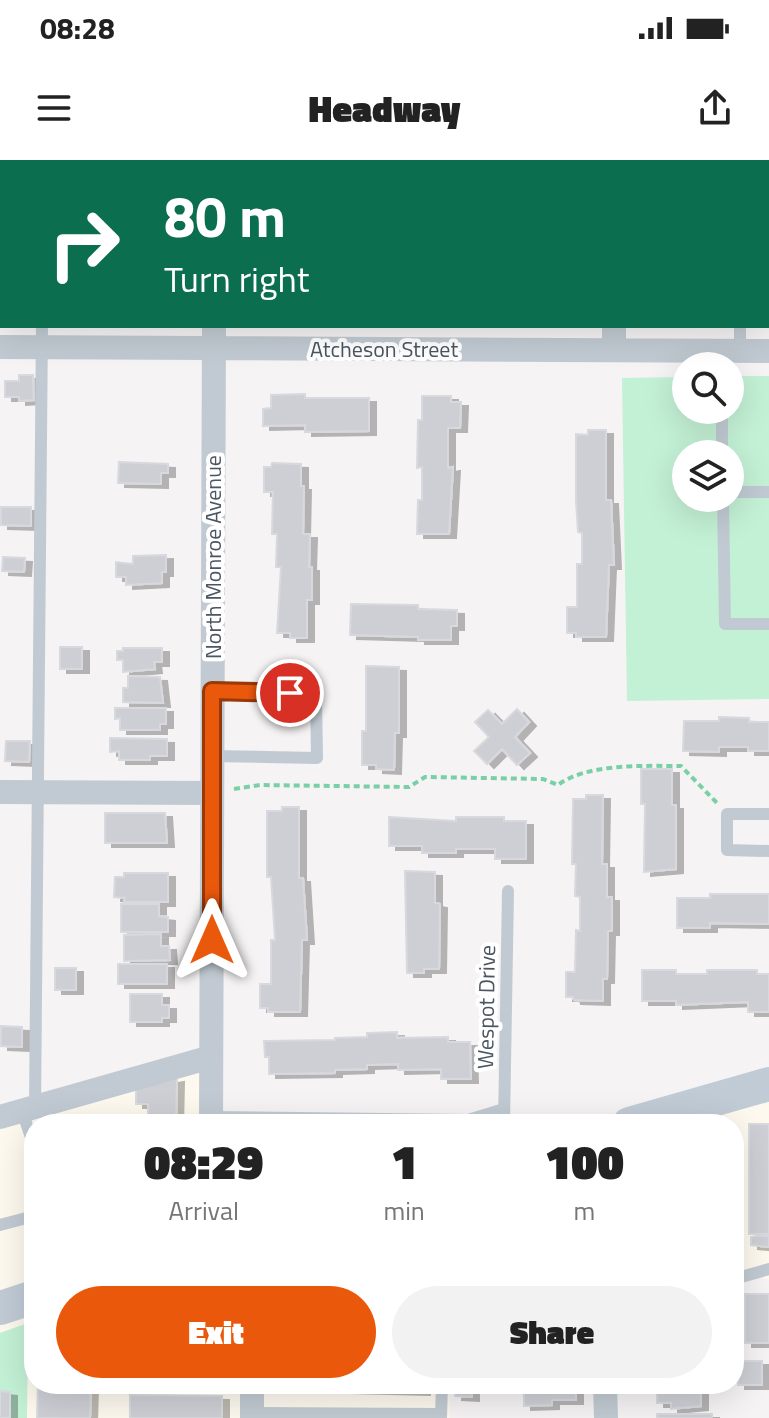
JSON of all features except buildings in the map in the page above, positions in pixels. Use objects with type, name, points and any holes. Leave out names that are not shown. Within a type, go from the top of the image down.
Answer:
[{"type":"street","name":"Atcheson Street","points":[[0,347],[42,336],[614,338],[702,352]]},
{"type":"street","name":"North Monroe Avenue","points":[[211,1114],[214,337]]},
{"type":"street","name":"Atcheson Street","points":[[744,354],[769,351]]},
{"type":"street","points":[[0,792],[212,793]]},
{"type":"street","points":[[19,1112],[211,1057]]},
{"type":"street","points":[[664,1114],[769,1084]]},
{"type":"street","points":[[0,1308],[24,1300]]},
{"type":"street","points":[[252,1394],[252,1415]]},
{"type":"street","points":[[605,1394],[606,1418]]},
{"type":"lane","points":[[729,352],[739,328]]},
{"type":"lane","points":[[19,1112],[38,793],[42,336]]},
{"type":"lane","points":[[744,492],[769,492]]},
{"type":"lane","points":[[723,512],[725,624],[769,624]]},
{"type":"lane","points":[[212,691],[316,694],[317,758],[212,756]]},
{"type":"lane","points":[[769,814],[727,814],[727,850],[769,851]]},
{"type":"lane","name":"Wespot Drive","points":[[504,1114],[508,891]]},
{"type":"lane","points":[[488,1114],[504,1109]]},
{"type":"lane","points":[[0,1225],[24,1219]]},
{"type":"lane","points":[[744,1276],[769,1269]]},
{"type":"lane","points":[[252,1415],[441,1416],[442,1394]]},
{"type":"path","points":[[212,793],[260,785],[409,787],[425,777],[543,779],[558,785],[571,775],[636,766],[681,766],[727,814]]},
{"type":"shaded area","points":[[218,1054],[219,1114],[24,1114],[24,1324],[0,1333],[0,1115]]},
{"type":"shaded area","points":[[769,1080],[769,1280],[744,1274],[744,1114],[648,1114]]},
{"type":"shaded area","points":[[27,1394],[449,1394],[450,1418],[27,1418]]},
{"type":"green space","points":[[744,376],[769,376],[769,699],[627,701],[622,378],[672,377],[672,424],[744,424]]},
{"type":"green space","points":[[24,1324],[27,1418],[0,1418],[0,1333]]},
{"type":"route","points":[[212,940],[212,691],[290,693]]}]
